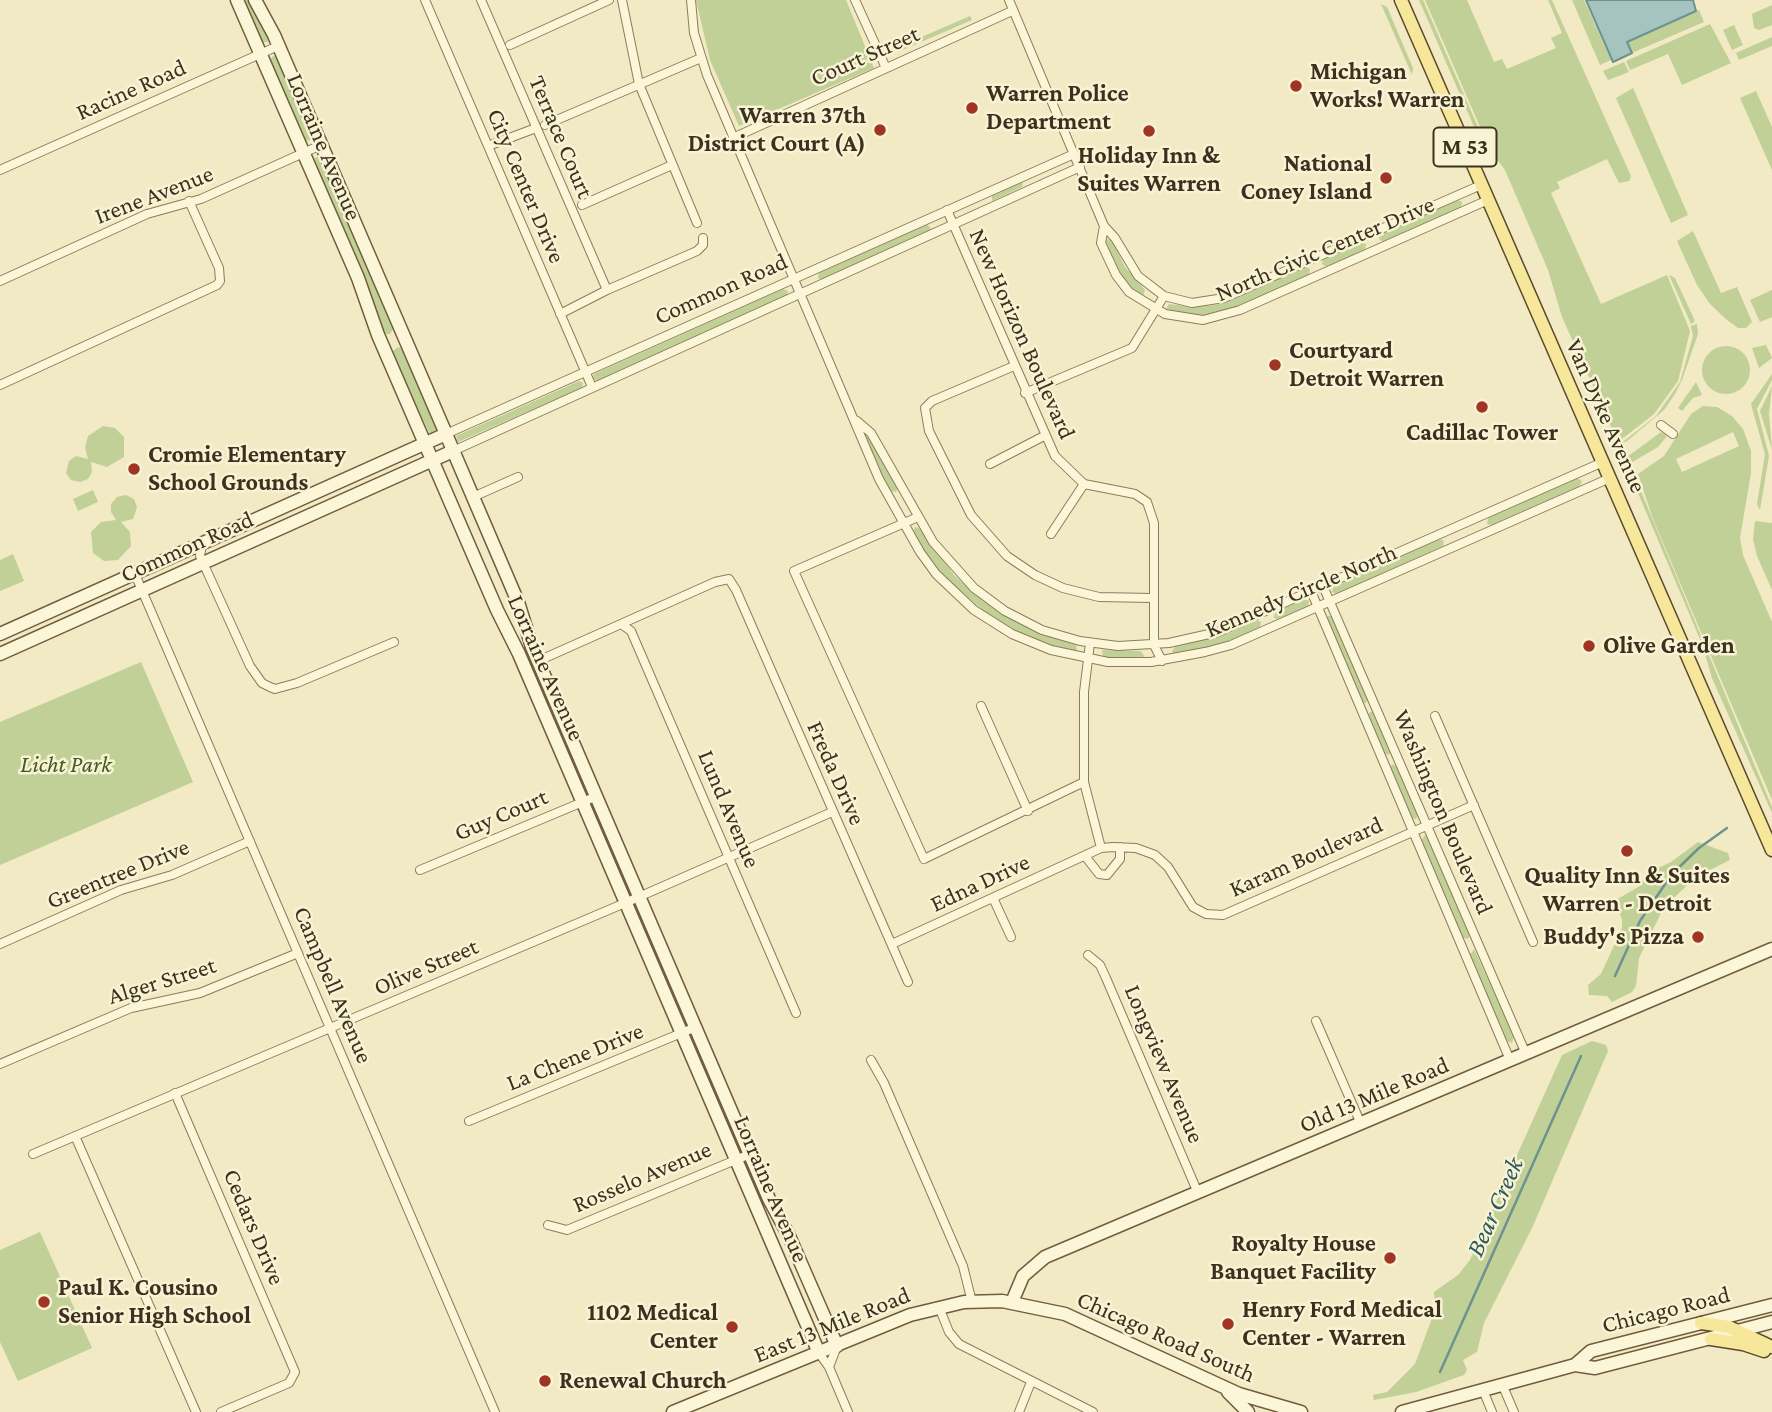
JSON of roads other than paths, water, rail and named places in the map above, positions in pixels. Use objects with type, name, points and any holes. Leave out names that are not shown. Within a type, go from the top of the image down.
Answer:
[{"type":"main road","name":"Van Dyke Avenue","points":[[1401,0],[1772,850]]},
{"type":"main road","points":[[1701,1323],[1739,1331],[1772,1347]]},
{"type":"main road","points":[[1711,1339],[1743,1343],[1772,1355]]},
{"type":"street","name":"Lorraine Avenue","points":[[237,0],[432,460],[497,611],[519,654],[819,1353]]},
{"type":"street","name":"City Center Drive","points":[[425,0],[592,387]]},
{"type":"street","name":"Terrace Court","points":[[481,0],[541,127],[607,290]]},
{"type":"street","points":[[510,45],[608,0]]},
{"type":"street","points":[[620,0],[639,84],[697,223]]},
{"type":"street","name":"Kennedy Circle North","points":[[691,0],[701,58],[857,421],[872,464],[928,564],[974,610],[1025,640],[1087,659],[1117,663],[1162,661],[1218,649],[1610,478]]},
{"type":"street","points":[[855,0],[886,68]]},
{"type":"street","name":"North Civic Center Drive","points":[[1009,0],[1104,226],[1115,238],[1138,276],[1164,296],[1192,303],[1224,298],[1482,186]]},
{"type":"street","name":"Lorraine Avenue","points":[[258,1],[518,602],[538,660],[750,1154],[837,1346]]},
{"type":"street","name":"Court Street","points":[[735,137],[1012,11]]},
{"type":"street","name":"Racine Road","points":[[0,170],[278,46]]},
{"type":"street","points":[[488,146],[541,127],[701,58]]},
{"type":"street","name":"Irene Avenue","points":[[0,281],[147,214],[189,201],[321,145]]},
{"type":"street","name":"Common Road","points":[[0,634],[1074,154]]},
{"type":"street","points":[[582,205],[672,165]]},
{"type":"street","name":"Common Road","points":[[0,654],[1080,167]]},
{"type":"street","name":"North Civic Center Drive","points":[[1104,226],[1101,243],[1116,275],[1129,292],[1156,310],[1188,319],[1227,315],[1488,200]]},
{"type":"street","points":[[0,385],[217,285],[220,281],[219,268],[189,201]]},
{"type":"street","name":"New Horizon Boulevard","points":[[947,210],[1044,436],[1061,465],[1084,484]]},
{"type":"street","points":[[560,314],[607,290],[697,251],[703,245],[703,238]]},
{"type":"street","points":[[1026,393],[1132,348],[1164,296]]},
{"type":"street","points":[[1014,366],[932,401],[925,408],[929,431],[971,515],[1007,556],[1035,575],[1063,588],[1100,597],[1152,598]]},
{"type":"street","name":"Kennedy Circle North","points":[[857,421],[871,433],[918,517],[947,560],[983,596],[1030,624],[1090,643],[1154,645],[1206,635],[1603,462]]},
{"type":"street","points":[[1661,425],[1673,434]]},
{"type":"street","points":[[990,464],[1044,436]]},
{"type":"street","points":[[384,463],[391,478]]},
{"type":"street","points":[[473,497],[518,477]]},
{"type":"street","points":[[1051,534],[1084,484],[1135,494],[1147,502],[1154,523],[1154,645],[1162,661]]},
{"type":"street","points":[[918,517],[794,572],[924,859],[1084,782]]},
{"type":"street","points":[[1476,518],[1483,533]]},
{"type":"street","points":[[1447,531],[1454,547]]},
{"type":"street","points":[[202,544],[200,556],[250,666],[262,683],[275,689],[298,683],[394,642]]},
{"type":"street","name":"Campbell Avenue","points":[[135,573],[495,1412]]},
{"type":"street","name":"Freda Drive","points":[[621,624],[715,582],[729,579],[908,982]]},
{"type":"street","name":"Washington Boulevard","points":[[1323,586],[1526,1054]]},
{"type":"street","name":"Washington Boulevard","points":[[1311,591],[1510,1060]]},
{"type":"street","points":[[497,611],[508,602],[518,602]]},
{"type":"street","points":[[1264,612],[1270,628]]},
{"type":"street","points":[[538,660],[621,624]]},
{"type":"street","name":"Lund Avenue","points":[[621,624],[631,631],[796,1013]]},
{"type":"street","points":[[1090,643],[1083,717],[1084,782],[1101,848]]},
{"type":"street","points":[[981,706],[1028,811]]},
{"type":"street","points":[[1435,716],[1533,942]]},
{"type":"street","name":"Guy Court","points":[[420,870],[597,796]]},
{"type":"street","name":"Karam Boulevard","points":[[1101,848],[1120,847],[1155,855],[1168,867],[1188,902],[1200,912],[1213,916],[1236,911],[1474,805]]},
{"type":"street","name":"Olive Street","points":[[33,1154],[640,897],[832,812]]},
{"type":"street","name":"Greentree Drive","points":[[0,944],[121,890],[172,875],[250,841]]},
{"type":"street","points":[[1085,856],[1099,874],[1107,875],[1120,859],[1120,847]]},
{"type":"street","name":"Edna Drive","points":[[892,944],[1101,848]]},
{"type":"street","points":[[993,898],[1011,937]]},
{"type":"street","name":"Old 13 Mile Road","points":[[1013,1302],[1023,1276],[1037,1262],[1772,949]]},
{"type":"street","name":"Alger Street","points":[[0,1064],[131,1007],[200,993],[298,953]]},
{"type":"street","name":"Longview Avenue","points":[[1088,955],[1100,965],[1198,1193]]},
{"type":"street","points":[[1316,1021],[1361,1124]]},
{"type":"street","name":"La Chene Drive","points":[[469,1121],[696,1027]]},
{"type":"street","points":[[871,1060],[884,1083],[964,1269],[972,1302]]},
{"type":"street","name":"Cedars Drive","points":[[176,1093],[294,1368],[295,1376],[289,1383],[222,1412]]},
{"type":"street","points":[[75,1136],[196,1412]]},
{"type":"street","name":"Rosselo Avenue","points":[[548,1225],[567,1230],[750,1154]]},
{"type":"street","points":[[777,1256],[787,1254],[794,1248]]},
{"type":"street","name":"East 13 Mile Road","points":[[673,1412],[896,1321],[939,1307],[972,1302],[1013,1302]]},
{"type":"street","name":"Chicago Road South","points":[[1013,1302],[1051,1309],[1078,1318],[1226,1389],[1266,1404],[1301,1412]]},
{"type":"street","name":"Chicago Road","points":[[1575,1365],[1591,1351],[1772,1305]]},
{"type":"street","points":[[939,1307],[949,1332],[959,1344],[1093,1412]]},
{"type":"street","name":"Chicago Road","points":[[1402,1412],[1575,1365],[1595,1368],[1772,1322]]},
{"type":"street","points":[[829,1367],[837,1346]]},
{"type":"street","points":[[819,1353],[829,1367],[848,1412]]},
{"type":"street","points":[[1019,1412],[1031,1382]]},
{"type":"street","points":[[1502,1384],[1514,1412]]},
{"type":"street","points":[[1226,1389],[1232,1399],[1248,1412]]},
{"type":"street","points":[[1483,1390],[1492,1412]]},
{"type":"water","points":[[1586,0],[1693,0],[1696,11],[1627,42],[1632,53],[1613,62]]},
{"type":"waterway","name":"Bear Creek","points":[[1615,976],[1640,921],[1672,874],[1699,848],[1727,828]]},
{"type":"waterway","name":"Bear Creek","points":[[1440,1372],[1581,1056]]},
{"type":"place","name":"Michigan Works! Warren","points":[[1296,86]]},
{"type":"place","name":"Warren Police Department","points":[[972,108]]},
{"type":"place","name":"Warren 37th District Court (A)","points":[[880,130]]},
{"type":"place","name":"Holiday Inn & Suites Warren","points":[[1149,131]]},
{"type":"place","name":"National Coney Island","points":[[1386,178]]},
{"type":"place","name":"Courtyard Detroit Warren","points":[[1275,365]]},
{"type":"place","name":"Cadillac Tower","points":[[1482,407]]},
{"type":"place","name":"Cromie Elementary School Grounds","points":[[134,469]]},
{"type":"place","name":"Olive Garden","points":[[1589,646]]},
{"type":"place","name":"Quality Inn & Suites Warren - Detroit","points":[[1627,851]]},
{"type":"place","name":"Buddy's Pizza","points":[[1698,937]]},
{"type":"place","name":"Royalty House Banquet Facility","points":[[1390,1258]]},
{"type":"place","name":"Paul K. Cousino Senior High School","points":[[44,1302]]},
{"type":"place","name":"Henry Ford Medical Center - Warren","points":[[1228,1324]]},
{"type":"place","name":"1102 Medical Center","points":[[732,1327]]},
{"type":"place","name":"Renewal Church","points":[[545,1381]]},
{"type":"park label","name":"Licht Park","points":[[66,765]]}]
